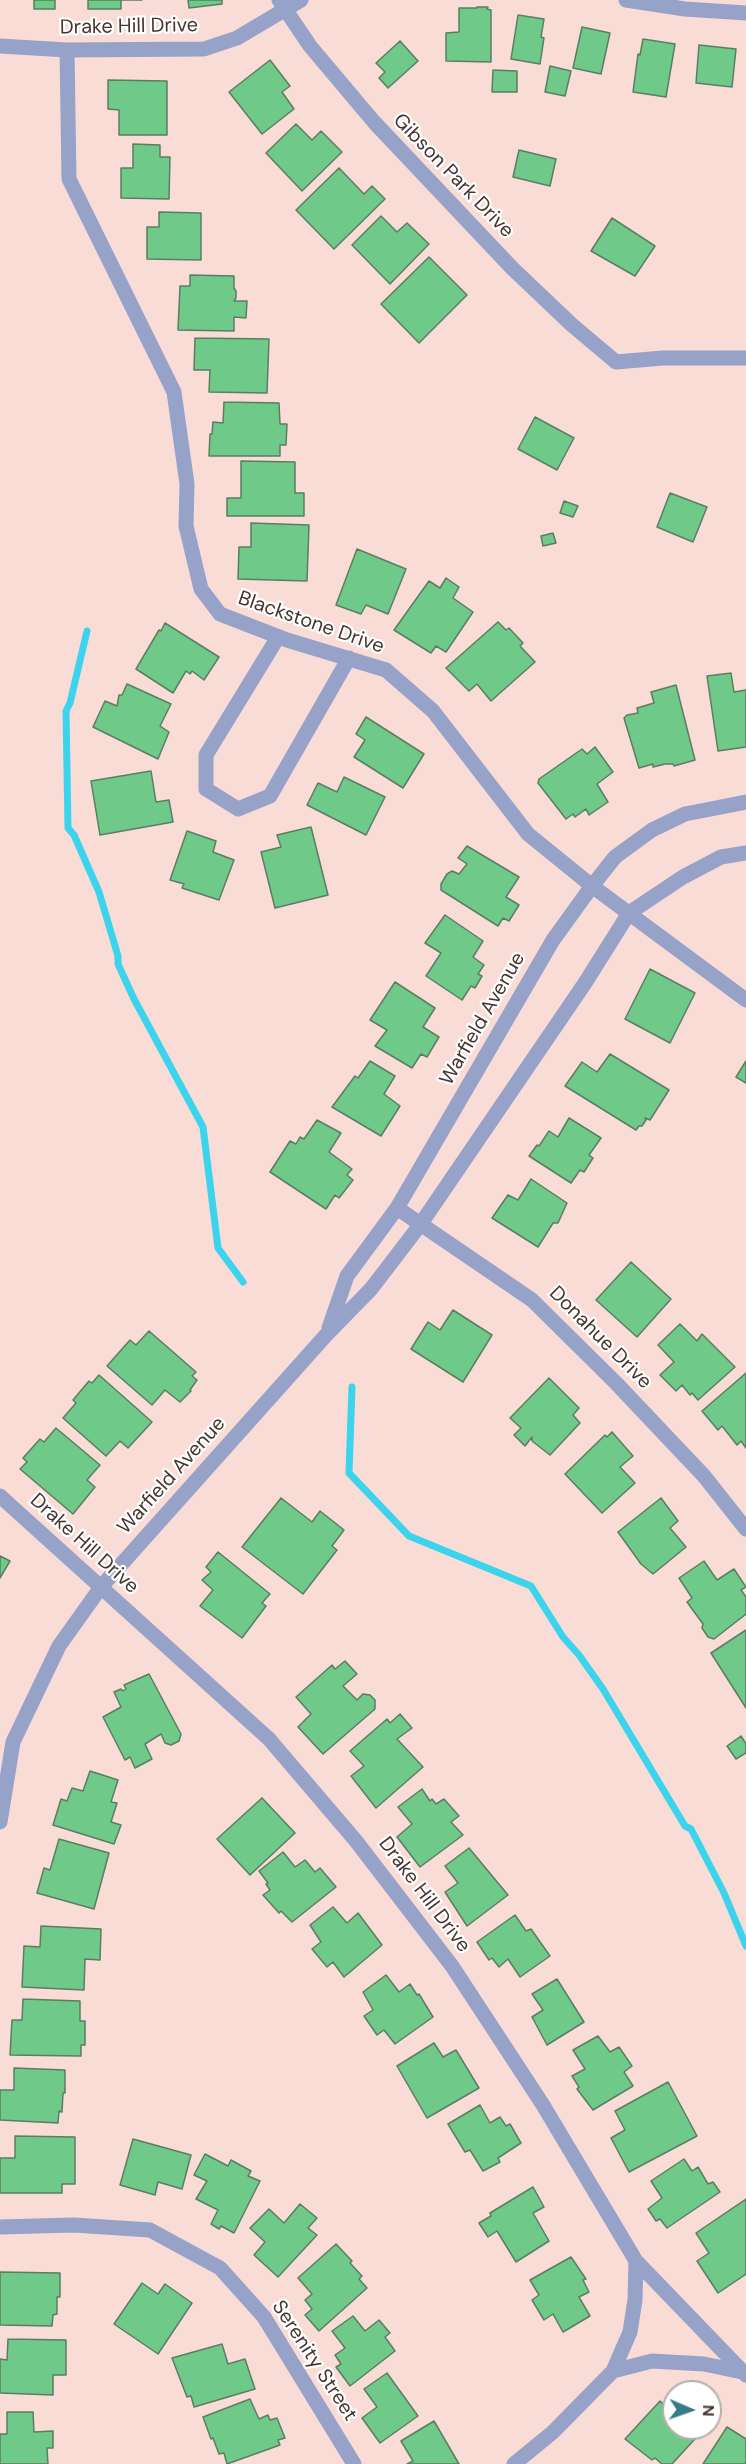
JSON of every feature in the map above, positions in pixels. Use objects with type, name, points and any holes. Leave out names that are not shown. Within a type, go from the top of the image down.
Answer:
[{"type":"street","name":"Drake Hill Drive","points":[[0,46],[67,50],[204,49],[237,38],[282,4],[301,0]]},
{"type":"street","points":[[626,0],[685,9],[746,13]]},
{"type":"street","name":"Gibson Park Drive","points":[[282,4],[317,56],[374,123],[512,268],[572,325],[616,362],[663,358],[746,358]]},
{"type":"street","name":"Blackstone Drive","points":[[67,50],[69,179],[174,392],[187,484],[186,526],[201,590],[220,614],[278,637],[386,670],[433,711],[528,834],[592,886],[746,1000]]},
{"type":"street","points":[[278,637],[206,755],[206,789],[238,809],[270,796],[350,658]]},
{"type":"street","name":"Warfield Avenue","points":[[327,1334],[347,1276],[397,1208],[553,940],[592,886],[615,857],[652,830],[685,814],[746,802]]},
{"type":"street","name":"Warfield Avenue","points":[[0,1822],[13,1742],[58,1646],[101,1587],[327,1334],[371,1289],[420,1225],[585,983],[629,914],[683,877],[721,857],[746,853]]},
{"type":"street","name":"Donahue Drive","points":[[397,1208],[532,1300],[616,1383],[704,1476],[746,1529]]},
{"type":"street","name":"Drake Hill Drive","points":[[0,1496],[268,1739],[356,1840],[452,1966],[543,2105],[636,2261],[744,2374]]},
{"type":"street","name":"Serenity Street","points":[[0,2227],[74,2224],[150,2230],[220,2268],[264,2318],[354,2464]]},
{"type":"street","points":[[514,2464],[553,2432],[613,2371],[630,2332],[635,2300],[636,2261]]},
{"type":"street","points":[[613,2371],[652,2361],[704,2364],[744,2374]]},
{"type":"building","points":[[34,0],[55,0],[55,9],[34,9]]},
{"type":"building","points":[[88,0],[121,0],[121,9],[88,9]]},
{"type":"building","points":[[188,0],[222,0],[222,4],[189,8]]},
{"type":"building","points":[[488,7],[487,9],[491,10],[491,62],[446,61],[446,33],[459,32],[459,8]]},
{"type":"building","points":[[518,15],[544,19],[540,64],[511,59]]},
{"type":"building","points":[[582,27],[610,33],[601,74],[573,68]]},
{"type":"building","points":[[643,39],[675,44],[666,97],[633,92],[638,54],[640,55]]},
{"type":"building","points":[[400,41],[418,61],[388,88],[379,78],[385,72],[376,63]]},
{"type":"building","points":[[699,45],[736,49],[732,87],[696,83]]},
{"type":"building","points":[[270,60],[290,86],[282,92],[294,109],[262,134],[229,92]]},
{"type":"building","points":[[550,66],[571,71],[565,96],[545,92]]},
{"type":"building","points":[[493,70],[517,71],[517,92],[492,92]]},
{"type":"building","points":[[108,80],[167,81],[167,135],[119,135],[119,110],[108,109]]},
{"type":"building","points":[[296,124],[312,140],[321,131],[342,152],[302,191],[266,153]]},
{"type":"building","points":[[133,144],[160,145],[160,157],[170,157],[169,199],[121,198],[121,168],[133,168]]},
{"type":"building","points":[[519,150],[556,159],[550,186],[513,177]]},
{"type":"building","points":[[339,168],[364,194],[372,186],[385,199],[334,249],[296,210]]},
{"type":"building","points":[[159,212],[201,213],[201,260],[147,259],[147,227],[159,227]]},
{"type":"building","points":[[381,216],[397,232],[407,223],[429,244],[390,284],[352,245]]},
{"type":"building","points":[[612,218],[655,246],[635,276],[591,251]]},
{"type":"building","points":[[429,257],[467,295],[419,343],[381,304]]},
{"type":"building","points":[[190,275],[234,276],[236,298],[234,301],[247,301],[246,318],[234,317],[234,331],[178,330],[180,286],[190,286]]},
{"type":"building","points":[[195,338],[269,339],[267,393],[209,392],[210,370],[194,370]]},
{"type":"building","points":[[224,402],[279,403],[280,424],[287,424],[286,445],[280,445],[280,456],[209,456],[213,422],[223,423]]},
{"type":"building","points":[[535,417],[574,438],[557,470],[518,449]]},
{"type":"building","points":[[241,461],[295,462],[295,493],[304,493],[304,516],[227,516],[227,498],[241,498]]},
{"type":"building","points":[[670,493],[707,507],[693,542],[657,527]]},
{"type":"building","points":[[564,501],[578,506],[573,517],[560,513]]},
{"type":"building","points":[[251,523],[309,525],[307,581],[238,579],[239,547],[251,547]]},
{"type":"building","points":[[553,533],[556,543],[543,546],[541,536]]},
{"type":"building","points":[[357,549],[406,569],[388,614],[366,605],[361,614],[336,605]]},
{"type":"building","points":[[446,578],[459,587],[453,598],[473,612],[446,652],[436,646],[431,653],[394,630],[429,581],[440,588]]},
{"type":"building","points":[[498,622],[506,630],[509,628],[523,643],[520,646],[535,662],[491,701],[477,684],[469,691],[446,668]]},
{"type":"building","points":[[165,623],[219,657],[204,680],[192,671],[190,674],[186,671],[173,693],[136,669]]},
{"type":"building","points":[[731,673],[734,692],[746,690],[746,747],[718,751],[707,676]]},
{"type":"building","points":[[127,684],[171,704],[160,726],[169,732],[158,759],[93,727],[105,701],[117,706],[119,695],[122,695]]},
{"type":"building","points":[[676,685],[695,760],[674,766],[665,764],[653,767],[653,764],[639,768],[624,718],[627,715],[638,713],[637,708],[654,703],[651,692]]},
{"type":"building","points":[[366,717],[424,754],[403,788],[354,757],[365,740],[356,734]]},
{"type":"building","points":[[595,747],[613,772],[597,784],[608,802],[589,815],[586,809],[575,817],[573,814],[566,819],[538,783],[539,779],[582,749],[587,754]]},
{"type":"building","points":[[151,771],[156,802],[169,800],[173,822],[100,835],[91,781]]},
{"type":"building","points":[[344,777],[385,797],[366,835],[307,805],[318,783],[337,792]]},
{"type":"building","points":[[311,827],[328,895],[275,908],[261,852],[281,847],[277,835]]},
{"type":"building","points":[[187,831],[216,841],[213,852],[234,860],[219,900],[182,888],[184,884],[170,880]]},
{"type":"building","points":[[467,846],[519,877],[506,897],[519,905],[509,921],[503,918],[498,926],[441,890],[441,884],[447,874],[452,871],[459,874],[467,864],[458,858]]},
{"type":"building","points":[[445,915],[483,941],[473,957],[484,965],[478,974],[482,976],[475,988],[471,986],[462,1000],[426,976],[441,953],[425,943]]},
{"type":"building","points":[[650,969],[695,993],[670,1043],[625,1019]]},
{"type":"building","points":[[395,982],[435,1008],[423,1027],[439,1037],[427,1057],[421,1054],[412,1068],[375,1046],[387,1030],[370,1020]]},
{"type":"building","points":[[610,1054],[669,1090],[650,1120],[645,1118],[642,1126],[636,1130],[565,1086],[582,1062],[597,1072]]},
{"type":"building","points":[[370,1061],[395,1076],[384,1094],[400,1106],[381,1136],[332,1107],[355,1076],[358,1078]]},
{"type":"building","points":[[746,1061],[746,1083],[736,1077]]},
{"type":"building","points":[[569,1118],[601,1138],[589,1155],[593,1158],[584,1172],[580,1170],[571,1183],[529,1156],[549,1131],[558,1137]]},
{"type":"building","points":[[317,1120],[341,1133],[329,1152],[352,1169],[347,1175],[353,1180],[339,1198],[335,1195],[326,1209],[270,1172],[290,1141],[296,1144],[300,1137],[304,1139]]},
{"type":"building","points":[[531,1179],[567,1203],[558,1223],[553,1223],[538,1247],[492,1218],[508,1195],[518,1200]]},
{"type":"building","points":[[631,1262],[671,1299],[637,1337],[596,1300]]},
{"type":"building","points":[[453,1310],[492,1335],[463,1382],[411,1349],[428,1322],[440,1330]]},
{"type":"building","points":[[680,1324],[697,1341],[702,1334],[735,1367],[698,1400],[692,1393],[690,1395],[682,1385],[676,1391],[660,1375],[674,1362],[658,1345]]},
{"type":"building","points":[[149,1331],[196,1372],[192,1376],[197,1380],[191,1391],[180,1402],[165,1390],[152,1405],[107,1366],[130,1340],[136,1345]]},
{"type":"building","points":[[746,1373],[746,1448],[741,1441],[737,1445],[722,1426],[718,1430],[702,1411]]},
{"type":"building","points":[[99,1375],[152,1422],[128,1448],[120,1441],[106,1456],[63,1418],[76,1403],[73,1400],[89,1381],[92,1383]]},
{"type":"building","points":[[549,1378],[579,1408],[573,1415],[580,1423],[550,1455],[532,1441],[532,1437],[525,1446],[514,1435],[521,1428],[510,1418]]},
{"type":"building","points":[[56,1428],[100,1465],[87,1480],[95,1487],[73,1514],[20,1469],[27,1462],[23,1458],[40,1439],[44,1442]]},
{"type":"building","points":[[612,1432],[633,1456],[620,1467],[635,1483],[602,1513],[565,1474],[605,1435],[607,1437]]},
{"type":"building","points":[[281,1498],[312,1522],[320,1511],[344,1530],[332,1546],[337,1550],[303,1594],[242,1547]]},
{"type":"building","points":[[661,1498],[678,1521],[670,1528],[686,1547],[653,1574],[641,1564],[618,1532]]},
{"type":"building","points":[[218,1552],[270,1594],[262,1603],[266,1606],[242,1638],[200,1606],[213,1590],[202,1580],[211,1572],[206,1567]]},
{"type":"building","points":[[0,1556],[10,1561],[0,1578]]},
{"type":"building","points":[[704,1561],[717,1580],[734,1569],[746,1587],[741,1590],[746,1597],[746,1614],[714,1639],[708,1637],[702,1628],[703,1624],[687,1602],[692,1598],[679,1578]]},
{"type":"building","points":[[746,1630],[746,1708],[711,1653]]},
{"type":"building","points":[[345,1661],[357,1674],[343,1686],[357,1700],[363,1694],[370,1695],[375,1700],[375,1709],[323,1754],[298,1727],[311,1714],[296,1697],[332,1665],[335,1669]]},
{"type":"building","points":[[149,1674],[181,1734],[179,1741],[171,1745],[165,1743],[161,1734],[145,1744],[152,1759],[135,1768],[130,1757],[125,1760],[103,1717],[121,1707],[114,1692],[121,1689],[123,1691],[126,1689],[124,1685]]},
{"type":"building","points":[[400,1714],[412,1728],[397,1739],[423,1767],[376,1808],[351,1776],[364,1766],[350,1751],[387,1719],[390,1723]]},
{"type":"building","points":[[741,1736],[746,1744],[746,1753],[736,1759],[727,1746]]},
{"type":"building","points":[[90,1771],[118,1780],[111,1802],[117,1803],[111,1822],[121,1825],[114,1844],[53,1825],[61,1799],[67,1801],[72,1788],[83,1791]]},
{"type":"building","points":[[422,1789],[430,1801],[432,1799],[436,1804],[444,1799],[459,1816],[451,1822],[463,1835],[420,1867],[397,1837],[412,1824],[398,1807]]},
{"type":"building","points":[[262,1798],[295,1833],[250,1875],[217,1839]]},
{"type":"building","points":[[59,1839],[109,1853],[94,1909],[37,1893],[44,1868],[50,1870]]},
{"type":"building","points":[[469,1848],[508,1895],[467,1926],[445,1892],[458,1883],[445,1866]]},
{"type":"building","points":[[283,1852],[295,1867],[305,1860],[315,1872],[320,1868],[336,1887],[292,1922],[281,1911],[279,1913],[263,1895],[270,1890],[259,1871]]},
{"type":"building","points":[[333,1907],[347,1923],[358,1913],[382,1945],[344,1977],[333,1962],[327,1967],[312,1949],[321,1942],[310,1925]]},
{"type":"building","points":[[515,1915],[526,1931],[531,1929],[550,1956],[520,1977],[508,1959],[499,1967],[492,1958],[489,1960],[477,1942]]},
{"type":"building","points":[[41,1926],[101,1929],[100,1960],[85,1959],[84,1990],[22,1987],[24,1946],[40,1947]]},
{"type":"building","points":[[386,1975],[399,1992],[410,1984],[433,2017],[395,2044],[384,2030],[377,2035],[364,2016],[373,2010],[363,1992]]},
{"type":"building","points":[[557,1979],[584,2022],[547,2045],[532,2017],[543,2010],[532,1994]]},
{"type":"building","points":[[23,1999],[80,2001],[80,2021],[85,2021],[85,2045],[81,2045],[81,2056],[10,2055],[12,2020],[22,2020]]},
{"type":"building","points":[[598,2036],[610,2052],[619,2047],[632,2066],[624,2072],[633,2086],[593,2110],[577,2089],[579,2087],[572,2076],[585,2069],[573,2050]]},
{"type":"building","points":[[434,2043],[443,2057],[456,2050],[479,2088],[427,2118],[397,2066]]},
{"type":"building","points":[[14,2068],[65,2070],[65,2093],[63,2093],[62,2112],[59,2111],[58,2123],[0,2120],[0,2090],[14,2090]]},
{"type":"building","points":[[668,2082],[697,2136],[629,2172],[611,2138],[625,2130],[615,2111]]},
{"type":"building","points":[[480,2105],[490,2123],[500,2117],[506,2126],[510,2124],[521,2143],[498,2158],[500,2162],[483,2171],[470,2150],[465,2152],[448,2124]]},
{"type":"building","points":[[15,2136],[75,2137],[75,2184],[62,2184],[62,2193],[0,2193],[0,2158],[15,2158]]},
{"type":"building","points":[[133,2139],[191,2155],[182,2189],[158,2182],[155,2195],[120,2185]]},
{"type":"building","points":[[205,2154],[228,2166],[231,2160],[251,2171],[248,2176],[260,2181],[234,2233],[211,2224],[218,2210],[196,2199],[207,2181],[194,2175]]},
{"type":"building","points":[[684,2159],[692,2171],[698,2167],[708,2184],[713,2182],[720,2192],[667,2228],[660,2219],[656,2221],[648,2209],[662,2198],[651,2181]]},
{"type":"building","points":[[533,2187],[544,2207],[533,2213],[549,2241],[516,2262],[497,2231],[488,2237],[479,2223],[491,2216],[490,2213]]},
{"type":"building","points":[[746,2199],[746,2274],[718,2293],[697,2261],[709,2253],[696,2233]]},
{"type":"building","points":[[300,2204],[317,2218],[308,2228],[317,2235],[278,2277],[254,2255],[265,2242],[250,2228],[269,2209],[284,2223]]},
{"type":"building","points":[[336,2244],[352,2261],[350,2263],[362,2276],[359,2279],[367,2288],[319,2331],[305,2315],[312,2309],[305,2300],[312,2294],[298,2278]]},
{"type":"building","points":[[571,2257],[586,2279],[583,2280],[589,2292],[579,2297],[590,2316],[563,2332],[553,2314],[544,2320],[532,2300],[539,2295],[530,2280]]},
{"type":"building","points":[[0,2272],[60,2273],[60,2297],[57,2297],[57,2314],[53,2315],[52,2326],[0,2325]]},
{"type":"building","points":[[142,2283],[158,2294],[165,2284],[192,2303],[158,2354],[114,2324]]},
{"type":"building","points":[[353,2316],[365,2331],[379,2320],[390,2333],[385,2337],[395,2351],[350,2386],[336,2367],[341,2364],[335,2355],[345,2348],[332,2331]]},
{"type":"building","points":[[8,2339],[66,2340],[66,2375],[53,2375],[53,2395],[0,2393],[0,2359],[7,2360]]},
{"type":"building","points":[[222,2344],[228,2364],[245,2359],[255,2389],[194,2407],[191,2396],[187,2397],[172,2358]]},
{"type":"building","points":[[387,2373],[418,2416],[380,2443],[362,2418],[377,2407],[364,2389]]},
{"type":"building","points":[[250,2399],[259,2419],[268,2415],[270,2420],[277,2418],[285,2438],[278,2440],[280,2445],[227,2464],[224,2453],[219,2454],[213,2438],[211,2439],[203,2417]]},
{"type":"building","points":[[660,2401],[662,2403],[662,2440],[694,2440],[672,2464],[662,2464],[655,2458],[652,2460],[625,2439]]},
{"type":"building","points":[[7,2412],[33,2412],[34,2432],[53,2431],[53,2448],[47,2448],[48,2464],[0,2464],[0,2434],[7,2434]]},
{"type":"building","points":[[434,2421],[459,2464],[407,2464],[413,2461],[401,2441]]},
{"type":"building","points":[[727,2427],[746,2439],[746,2464],[703,2464],[719,2440],[722,2440],[722,2435]]},
{"type":"waterway","points":[[87,631],[70,703],[66,711],[68,828],[74,835],[99,892],[118,956],[118,964],[134,999],[203,1127],[218,1248],[243,1282]]},
{"type":"waterway","points":[[352,1387],[349,1473],[409,1536],[531,1586],[563,1637],[603,1689],[685,1826],[691,1829],[724,1893],[746,1946]]}]
